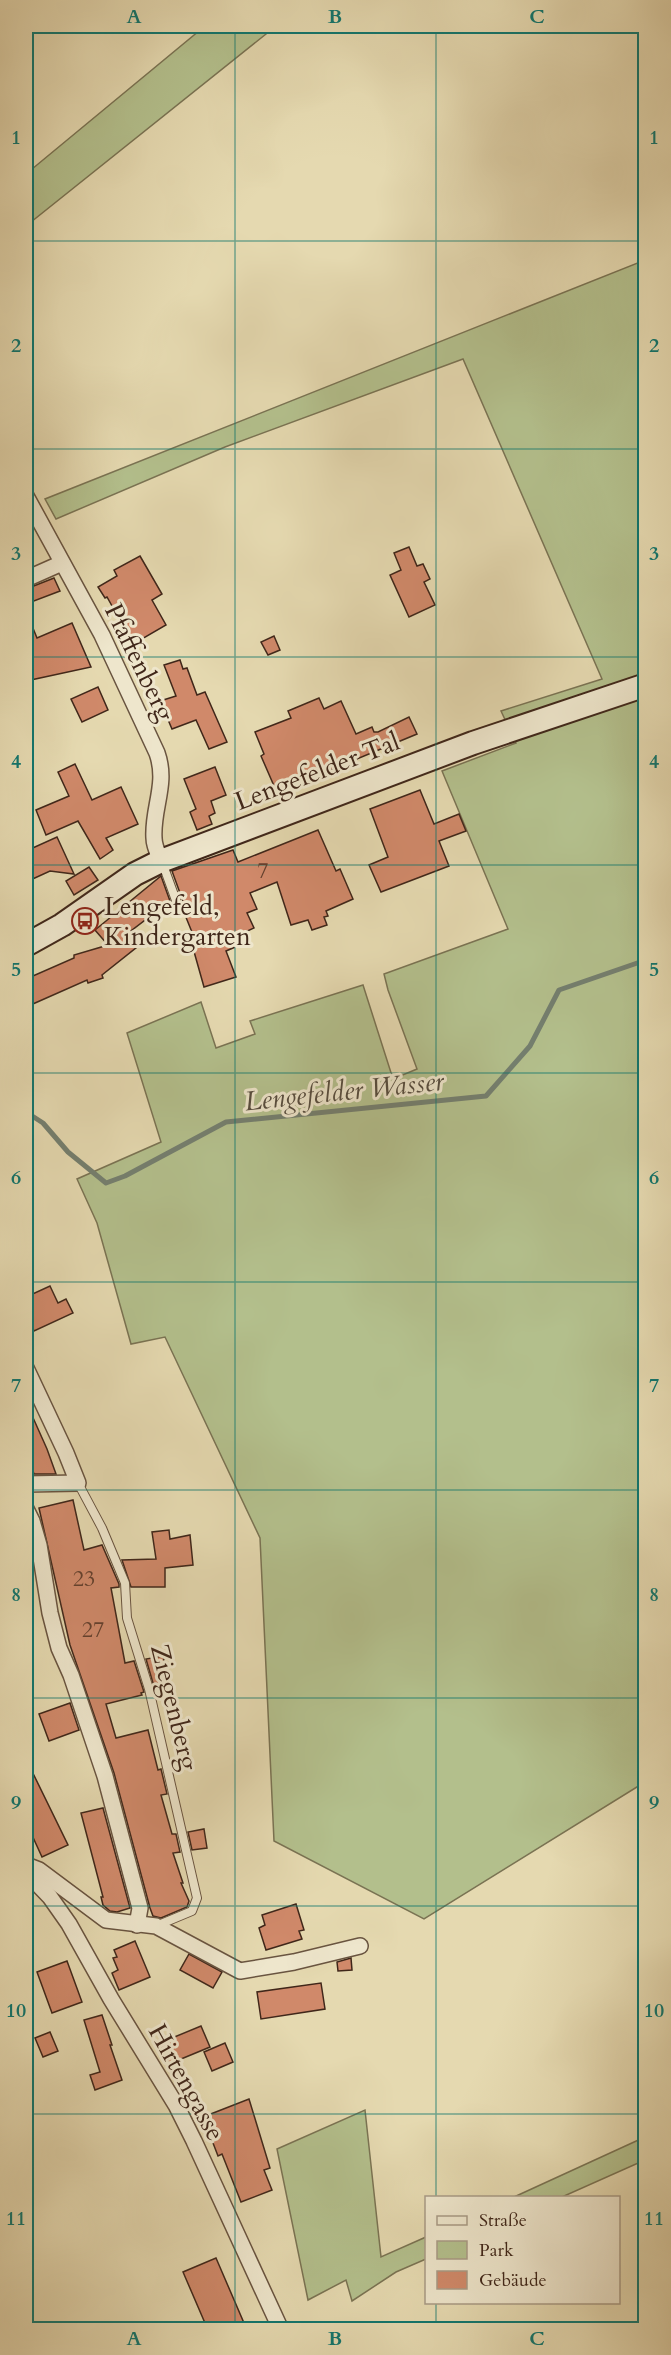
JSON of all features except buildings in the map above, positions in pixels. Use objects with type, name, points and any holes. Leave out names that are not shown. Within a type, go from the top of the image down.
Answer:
[{"type":"street","name":"Pfaffenberg","points":[[26,496],[102,635],[159,759],[161,792],[154,836],[161,861]]},
{"type":"street","points":[[26,579],[62,563]]},
{"type":"street","name":"Lengefelder Tal","points":[[26,945],[62,925],[135,874],[161,861],[473,743],[645,685]]},
{"type":"street","name":"Ziegenberg","points":[[26,1368],[78,1483]]},
{"type":"street","points":[[26,1484],[78,1483]]},
{"type":"street","points":[[26,1509],[39,1545],[50,1612],[59,1648],[71,1675],[105,1776],[140,1908],[137,1925]]},
{"type":"street","name":"Ziegenberg","points":[[26,1865],[39,1870],[106,1920],[156,1926],[240,1971],[294,1962],[360,1946]]},
{"type":"street","name":"Hirtengasse","points":[[26,1872],[54,1903],[69,1924],[190,2131],[281,2330]]},
{"type":"lane","points":[[161,861],[178,906]]},
{"type":"lane","name":"Ziegenberg","points":[[78,1483],[102,1527],[125,1583],[127,1618],[149,1689],[196,1898],[192,1911],[156,1926]]},
{"type":"green space","points":[[205,26],[276,26],[26,226],[26,174]]},
{"type":"green space","points":[[645,260],[645,1782],[424,1919],[274,1841],[260,1538],[165,1337],[131,1344],[97,1223],[77,1179],[161,1142],[127,1033],[201,1002],[216,1048],[255,1034],[250,1021],[363,985],[393,1079],[417,1069],[384,974],[508,929],[442,771],[516,743],[501,711],[602,679],[463,359],[225,447],[56,519],[45,499]]},
{"type":"green space","points":[[365,2110],[381,2257],[425,2237],[425,2259],[396,2272],[352,2301],[346,2280],[308,2300],[277,2149]]},
{"type":"green space","points":[[645,2137],[645,2160],[564,2196],[516,2196]]},
{"type":"waterway","name":"Lengefelder Wasser","points":[[26,1112],[43,1123],[68,1152],[106,1183],[125,1176],[226,1122],[486,1096],[530,1046],[559,990],[646,960]]},
{"type":"place","name":"Lengefeld, Kindergarten","points":[[85,921]]}]
